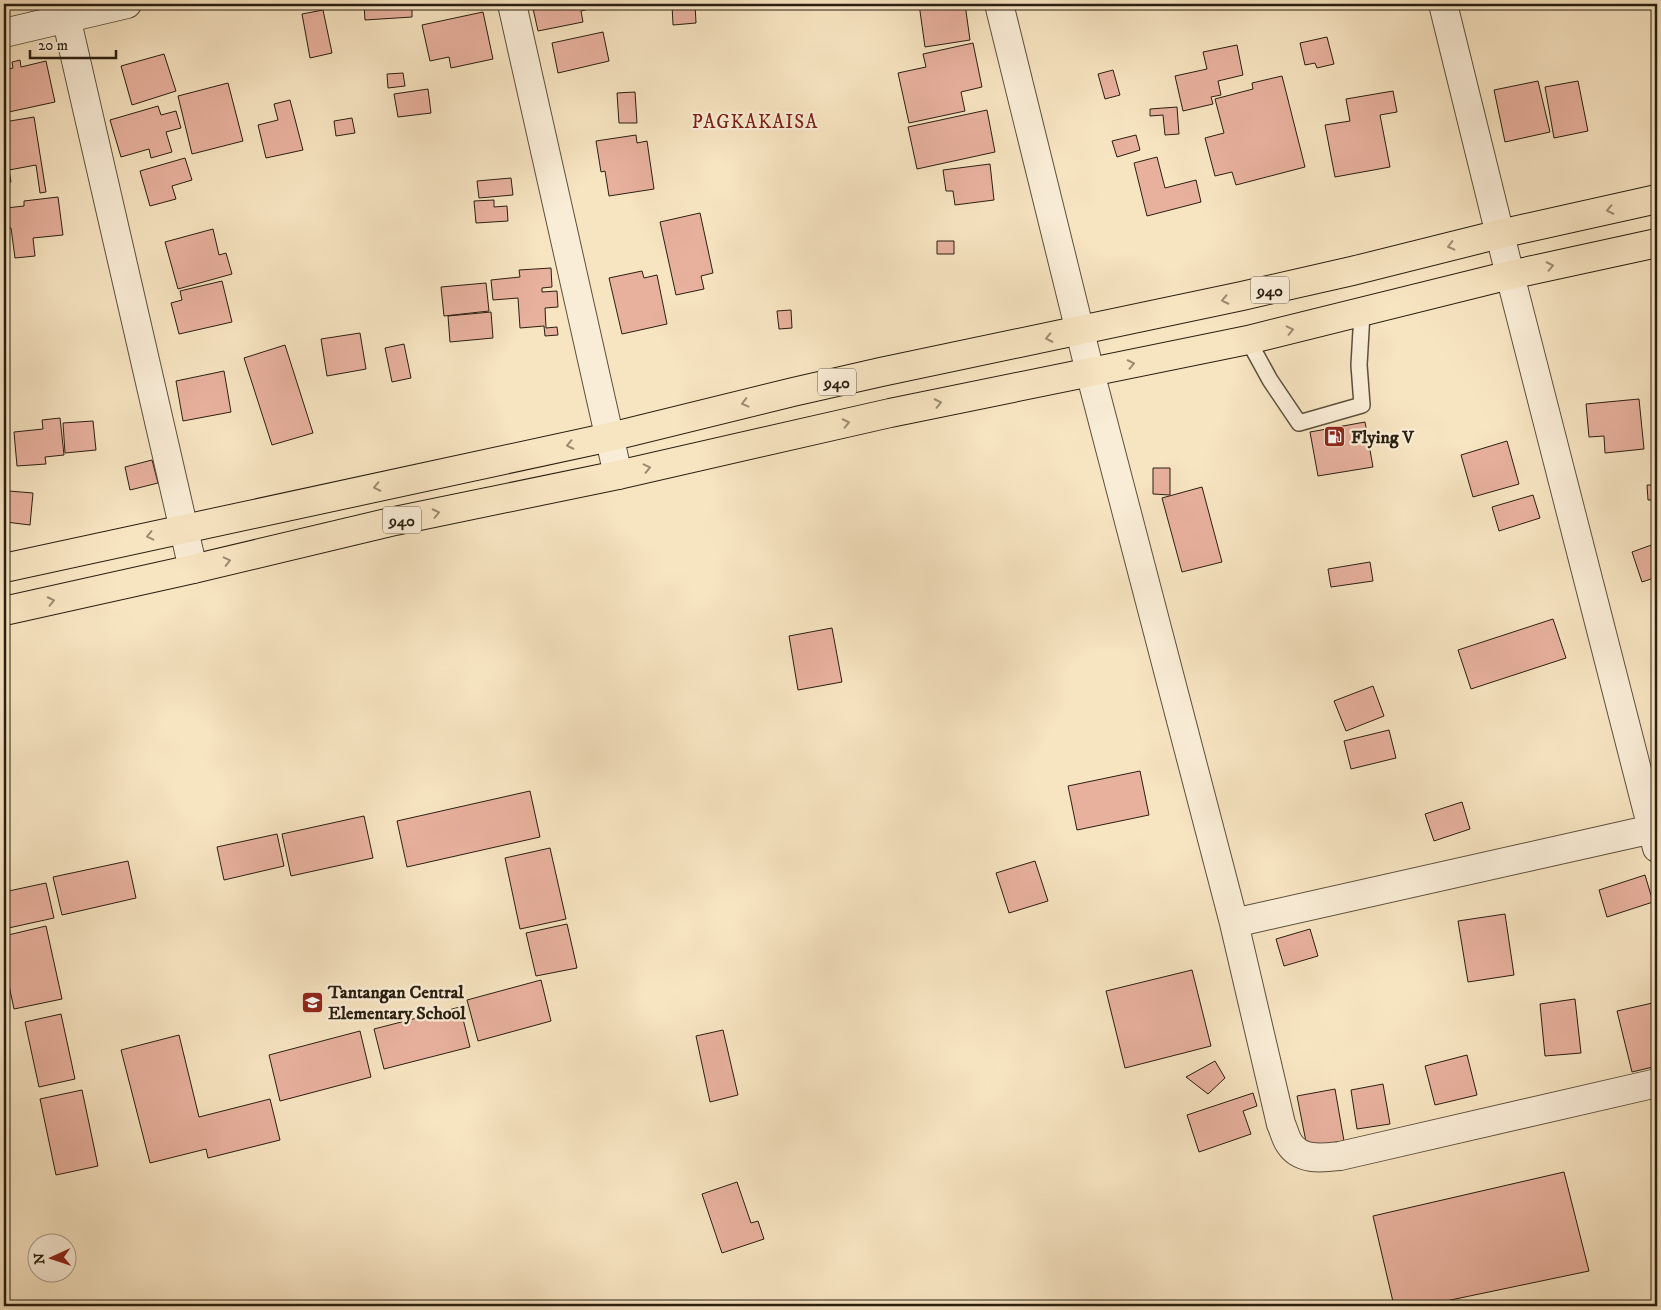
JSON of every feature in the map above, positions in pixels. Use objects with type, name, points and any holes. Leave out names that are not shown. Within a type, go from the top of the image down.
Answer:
[{"type":"highway","name":"940","points":[[4,568],[610,437],[881,372],[1080,332],[1352,272],[1500,234],[1657,199]]},
{"type":"highway","name":"940","points":[[4,611],[395,522],[618,475],[890,413],[1248,340],[1510,275],[1657,243]]},
{"type":"street","points":[[4,33],[65,11],[127,4]]},
{"type":"street","points":[[512,4],[618,475]]},
{"type":"street","points":[[999,4],[1090,372],[1234,923],[1281,1124],[1289,1144],[1302,1155],[1321,1158],[1340,1156],[1657,1083]]},
{"type":"street","points":[[1234,923],[1656,835],[1510,275],[1443,4]]},
{"type":"street","points":[[65,11],[192,569]]},
{"type":"lane","points":[[1248,340],[1270,380],[1299,423],[1362,405],[1359,365],[1362,312]]},
{"type":"building","points":[[364,4],[412,4],[412,17],[365,20]]},
{"type":"building","points":[[532,4],[593,4],[593,8],[581,11],[583,22],[538,31]]},
{"type":"building","points":[[672,4],[695,4],[696,23],[673,25]]},
{"type":"building","points":[[919,4],[965,4],[970,40],[925,47]]},
{"type":"building","points":[[323,10],[332,53],[310,58],[302,14]]},
{"type":"building","points":[[483,12],[493,59],[451,68],[449,57],[430,61],[422,25]]},
{"type":"building","points":[[603,32],[609,61],[558,73],[552,43]]},
{"type":"building","points":[[1327,37],[1334,64],[1317,68],[1315,63],[1305,65],[1300,43]]},
{"type":"building","points":[[973,43],[982,87],[961,92],[965,111],[909,123],[898,73],[926,67],[923,54]]},
{"type":"building","points":[[1237,45],[1243,75],[1218,81],[1221,95],[1211,97],[1213,104],[1183,111],[1175,76],[1207,69],[1203,52]]},
{"type":"building","points":[[164,54],[176,91],[132,105],[121,66]]},
{"type":"building","points":[[20,60],[21,67],[46,61],[55,102],[4,113],[4,70],[13,68],[12,62]]},
{"type":"building","points":[[1113,70],[1120,95],[1105,99],[1098,74]]},
{"type":"building","points":[[403,73],[405,86],[388,88],[387,74]]},
{"type":"building","points":[[1282,76],[1305,167],[1236,185],[1232,172],[1215,176],[1205,138],[1224,133],[1215,99],[1253,89],[1252,83]]},
{"type":"building","points":[[1538,81],[1550,132],[1505,142],[1494,90]]},
{"type":"building","points":[[1578,81],[1588,131],[1554,138],[1545,87]]},
{"type":"building","points":[[228,83],[243,141],[192,154],[178,96]]},
{"type":"building","points":[[428,89],[431,113],[398,117],[394,94]]},
{"type":"building","points":[[1393,91],[1397,112],[1380,115],[1390,167],[1335,177],[1325,125],[1350,121],[1346,99]]},
{"type":"building","points":[[635,92],[637,123],[619,123],[617,93]]},
{"type":"building","points":[[290,100],[303,150],[266,158],[258,125],[278,120],[274,104]]},
{"type":"building","points":[[158,106],[161,115],[176,111],[181,128],[166,132],[172,152],[151,158],[149,149],[121,157],[110,120]]},
{"type":"building","points":[[1177,107],[1179,134],[1165,135],[1163,115],[1150,116],[1150,109]]},
{"type":"building","points":[[987,110],[995,152],[917,169],[908,127]]},
{"type":"building","points":[[34,117],[46,192],[40,193],[36,165],[9,170],[11,182],[4,183],[4,122]]},
{"type":"building","points":[[352,118],[355,133],[336,136],[334,121]]},
{"type":"building","points":[[636,135],[637,143],[647,141],[654,189],[609,196],[605,171],[601,172],[596,141]]},
{"type":"building","points":[[1136,135],[1140,150],[1117,157],[1112,141]]},
{"type":"building","points":[[1157,157],[1165,188],[1196,180],[1201,202],[1147,216],[1134,163]]},
{"type":"building","points":[[185,158],[192,180],[172,186],[176,199],[150,206],[140,171]]},
{"type":"building","points":[[990,164],[994,200],[955,205],[953,191],[946,191],[943,170]]},
{"type":"building","points":[[511,178],[513,195],[479,198],[477,181]]},
{"type":"building","points":[[58,197],[63,235],[33,238],[35,256],[15,258],[11,228],[4,229],[6,208],[24,206],[24,201]]},
{"type":"building","points":[[494,200],[494,207],[507,206],[508,221],[476,223],[474,201]]},
{"type":"building","points":[[700,213],[713,273],[701,276],[704,289],[676,295],[660,222]]},
{"type":"building","points":[[213,229],[219,255],[226,253],[232,274],[178,289],[165,242]]},
{"type":"building","points":[[937,241],[954,241],[954,254],[937,254]]},
{"type":"building","points":[[551,268],[552,287],[542,288],[542,292],[557,291],[558,307],[545,308],[546,328],[557,327],[558,335],[545,336],[544,326],[520,328],[518,298],[493,300],[491,280],[520,277],[519,270]]},
{"type":"building","points":[[642,271],[644,278],[657,275],[667,324],[622,334],[609,278]]},
{"type":"building","points":[[222,281],[232,322],[179,334],[171,303],[182,300],[180,291]]},
{"type":"building","points":[[486,283],[489,311],[444,316],[441,287]]},
{"type":"building","points":[[791,310],[792,328],[779,329],[777,311]]},
{"type":"building","points":[[491,312],[493,338],[450,342],[448,316]]},
{"type":"building","points":[[360,333],[366,369],[327,376],[321,339]]},
{"type":"building","points":[[404,344],[411,378],[392,382],[385,348]]},
{"type":"building","points":[[285,345],[313,433],[272,445],[244,358]]},
{"type":"building","points":[[224,371],[231,412],[183,421],[176,381]]},
{"type":"building","points":[[1639,399],[1644,449],[1605,453],[1604,436],[1589,437],[1586,404]]},
{"type":"building","points":[[60,418],[64,455],[45,457],[46,464],[17,466],[14,432],[43,429],[42,420]]},
{"type":"building","points":[[93,421],[96,450],[65,453],[63,423]]},
{"type":"building","points":[[1365,422],[1373,467],[1318,476],[1310,432]]},
{"type":"building","points":[[1507,441],[1519,484],[1473,497],[1461,455]]},
{"type":"building","points":[[152,460],[158,483],[130,490],[125,467]]},
{"type":"building","points":[[1153,468],[1170,468],[1170,495],[1153,494]]},
{"type":"building","points":[[1647,485],[1657,485],[1657,508],[1656,500],[1648,500]]},
{"type":"building","points":[[1202,487],[1222,562],[1182,572],[1162,498]]},
{"type":"building","points":[[9,491],[33,493],[30,525],[6,522]]},
{"type":"building","points":[[1533,495],[1540,518],[1499,531],[1492,507]]},
{"type":"building","points":[[1657,543],[1657,577],[1642,582],[1632,552]]},
{"type":"building","points":[[1370,562],[1373,581],[1331,587],[1328,569]]},
{"type":"building","points":[[1553,619],[1566,658],[1471,689],[1458,650]]},
{"type":"building","points":[[832,628],[842,682],[798,690],[789,636]]},
{"type":"building","points":[[1373,686],[1384,716],[1346,731],[1334,701]]},
{"type":"building","points":[[1389,730],[1396,758],[1351,769],[1344,741]]},
{"type":"building","points":[[1140,771],[1149,815],[1077,830],[1068,786]]},
{"type":"building","points":[[530,791],[540,837],[407,867],[397,821]]},
{"type":"building","points":[[1462,802],[1470,829],[1434,841],[1425,814]]},
{"type":"building","points":[[364,816],[373,858],[291,876],[282,834]]},
{"type":"building","points":[[277,834],[284,866],[224,880],[217,847]]},
{"type":"building","points":[[550,848],[566,919],[520,929],[505,858]]},
{"type":"building","points":[[128,861],[136,898],[62,915],[53,877]]},
{"type":"building","points":[[1035,861],[1048,901],[1009,913],[996,873]]},
{"type":"building","points":[[1645,875],[1653,902],[1607,917],[1599,890]]},
{"type":"building","points":[[46,883],[54,918],[4,929],[4,892]]},
{"type":"building","points":[[1505,914],[1514,975],[1468,982],[1458,921]]},
{"type":"building","points":[[567,924],[577,968],[536,976],[526,933]]},
{"type":"building","points":[[46,926],[62,999],[14,1009],[4,962],[4,936]]},
{"type":"building","points":[[1310,929],[1318,956],[1284,966],[1276,939]]},
{"type":"building","points":[[1192,970],[1211,1046],[1125,1068],[1106,991]]},
{"type":"building","points":[[541,980],[551,1021],[478,1041],[467,1000]]},
{"type":"building","points":[[1575,999],[1581,1053],[1545,1056],[1540,1004]]},
{"type":"building","points":[[1657,1002],[1657,1066],[1632,1072],[1617,1011]]},
{"type":"building","points":[[460,1007],[470,1047],[384,1069],[374,1029]]},
{"type":"building","points":[[61,1014],[75,1079],[39,1087],[25,1022]]},
{"type":"building","points":[[723,1030],[738,1095],[710,1102],[696,1036]]},
{"type":"building","points":[[360,1031],[371,1077],[280,1101],[269,1055]]},
{"type":"building","points":[[179,1035],[199,1117],[270,1099],[280,1140],[208,1158],[206,1149],[150,1163],[121,1050]]},
{"type":"building","points":[[1467,1055],[1477,1095],[1435,1105],[1425,1066]]},
{"type":"building","points":[[1215,1061],[1225,1078],[1208,1094],[1186,1077]]},
{"type":"building","points":[[1383,1084],[1390,1124],[1357,1129],[1351,1090]]},
{"type":"building","points":[[1335,1089],[1344,1141],[1307,1147],[1297,1096]]},
{"type":"building","points":[[82,1090],[98,1166],[56,1175],[40,1099]]},
{"type":"building","points":[[1253,1093],[1257,1106],[1243,1111],[1251,1134],[1199,1152],[1187,1115]]},
{"type":"building","points":[[1564,1172],[1589,1271],[1422,1306],[1394,1306],[1373,1216]]},
{"type":"building","points":[[737,1182],[751,1223],[758,1221],[764,1239],[722,1253],[702,1194]]},
{"type":"place","name":"Flying V","points":[[1335,437]]},
{"type":"place","name":"Tantangan Central Elementary School","points":[[312,1002]]},
{"type":"district","name":"PAGKAKAISA","points":[[755,121]]}]
